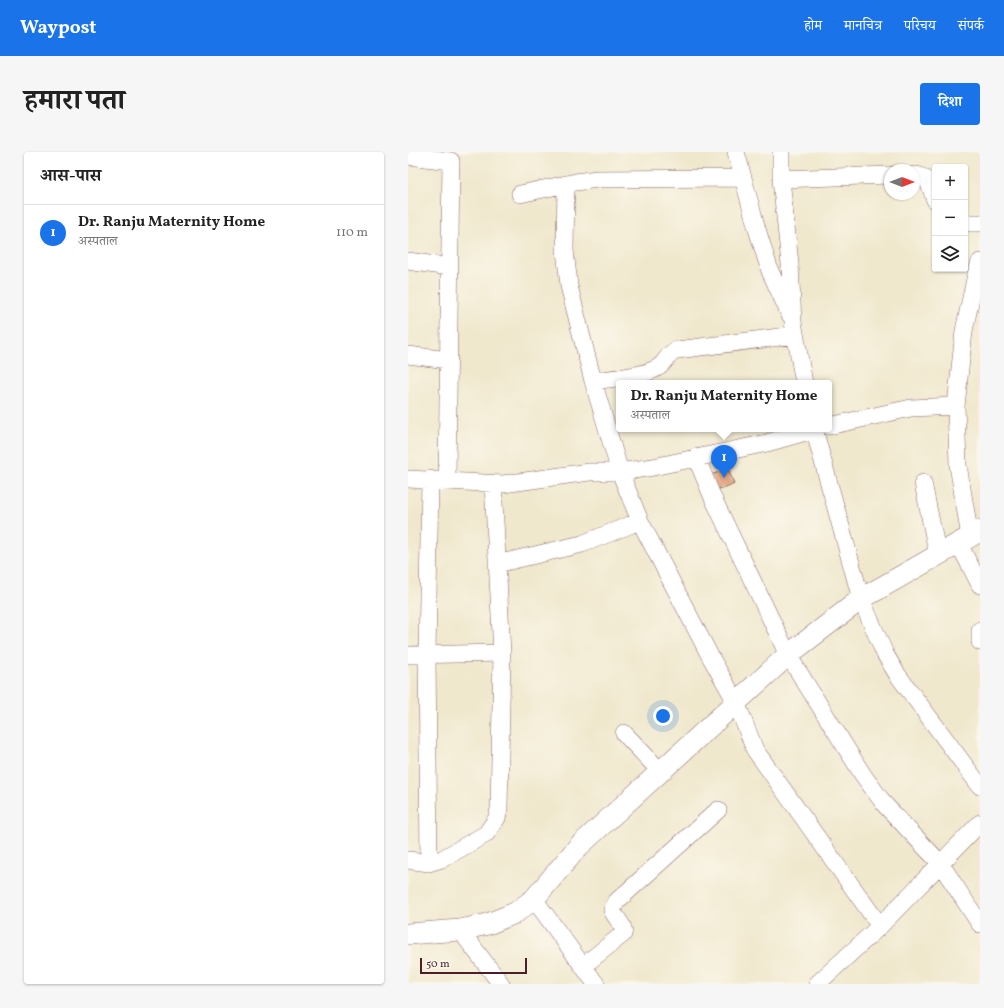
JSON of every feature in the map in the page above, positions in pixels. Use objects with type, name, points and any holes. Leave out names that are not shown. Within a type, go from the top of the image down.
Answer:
[{"type":"street","points":[[736,152],[770,271],[794,328]]},
{"type":"street","points":[[781,152],[794,328],[803,380]]},
{"type":"street","points":[[408,156],[451,157],[447,480]]},
{"type":"street","points":[[782,179],[884,175]]},
{"type":"street","points":[[920,176],[928,180],[932,191]]},
{"type":"street","points":[[520,194],[597,179],[743,178]]},
{"type":"street","points":[[566,184],[566,250],[570,286],[594,381],[620,472],[640,520],[710,656],[736,702],[755,750],[880,926]]},
{"type":"street","points":[[968,223],[980,223]]},
{"type":"street","points":[[408,261],[449,267]]},
{"type":"street","points":[[980,262],[964,331],[956,406],[958,466],[980,585]]},
{"type":"street","points":[[594,381],[646,373],[655,370],[663,364],[669,354],[677,350],[794,328]]},
{"type":"street","points":[[408,355],[448,360]]},
{"type":"street","points":[[832,425],[911,408],[956,406]]},
{"type":"street","points":[[408,479],[513,484],[589,472],[620,472],[653,467],[767,443],[805,432]]},
{"type":"street","points":[[816,432],[861,598],[885,654],[897,674],[980,786]]},
{"type":"street","points":[[696,457],[788,655],[863,776],[885,805],[940,864],[980,924]]},
{"type":"street","points":[[429,863],[427,655],[430,479]]},
{"type":"street","points":[[924,482],[938,556]]},
{"type":"street","points":[[408,860],[429,863],[442,859],[486,834],[497,818],[499,809],[502,653],[493,484]]},
{"type":"street","points":[[497,564],[582,544],[640,520]]},
{"type":"street","points":[[408,934],[460,930],[488,924],[515,913],[534,899],[578,847],[788,655],[861,598],[970,537]]},
{"type":"street","points":[[980,630],[980,642]]},
{"type":"street","points":[[408,655],[502,653]]},
{"type":"street","points":[[624,733],[660,771]]},
{"type":"street","points":[[583,966],[623,934],[625,930],[619,923],[612,910],[617,901],[718,810]]},
{"type":"street","points":[[817,984],[880,926],[980,823]]},
{"type":"street","points":[[534,899],[596,984]]},
{"type":"street","points":[[460,930],[501,984]]},
{"type":"building","points":[[728,469],[734,484],[716,490],[711,475]]},
{"type":"place","name":"Dr. Ranju Maternity Home","points":[[724,478]]}]
